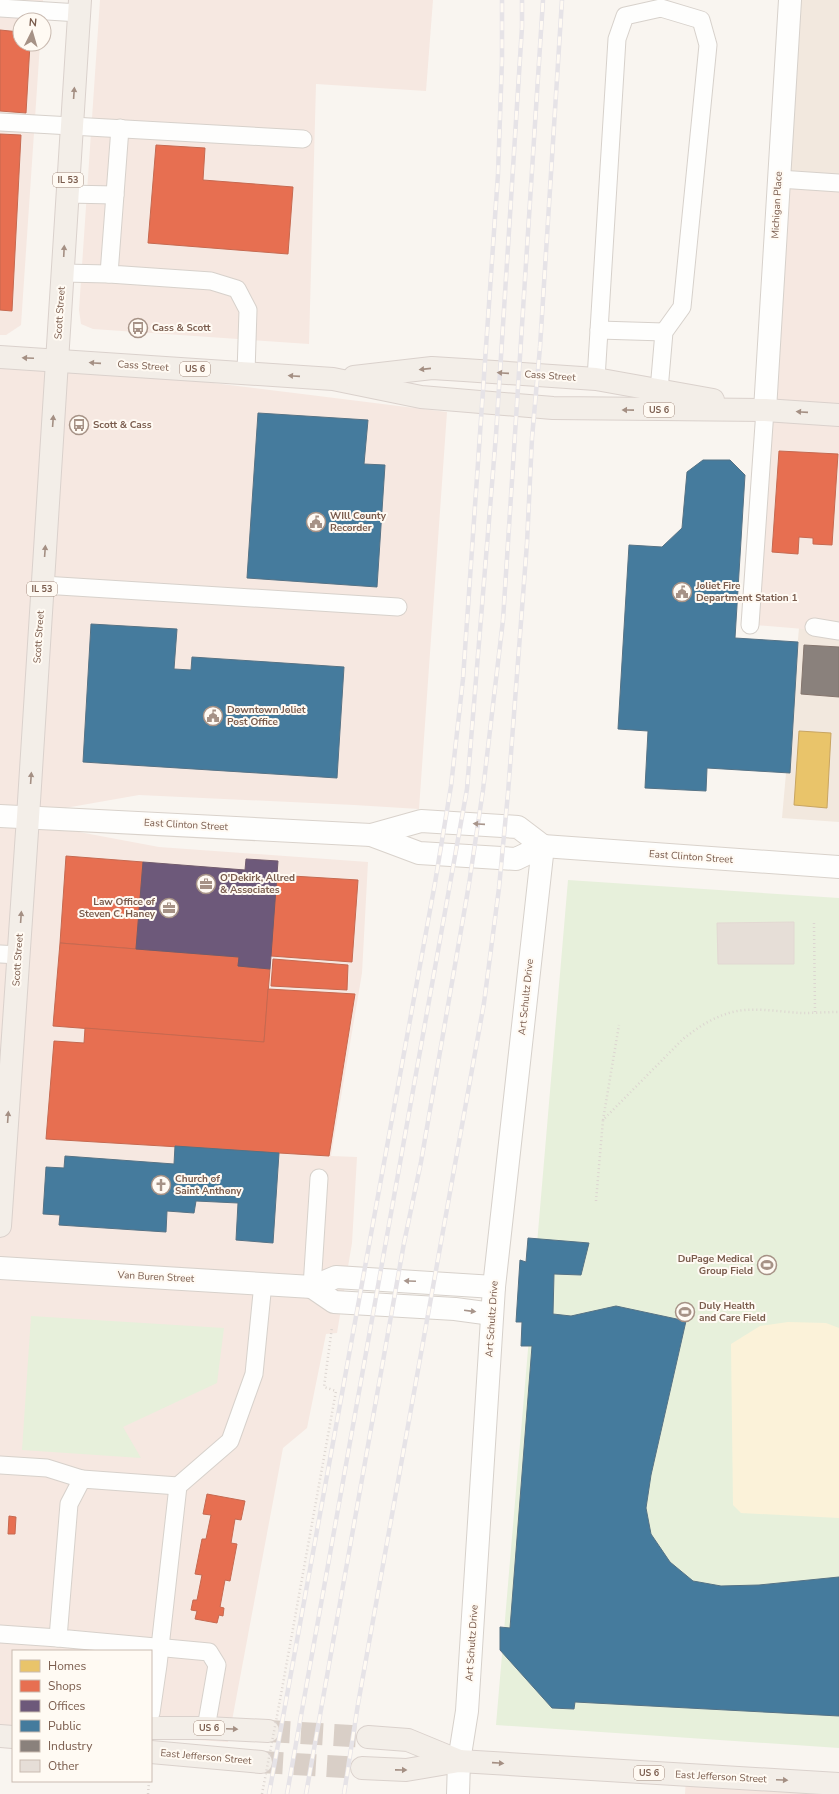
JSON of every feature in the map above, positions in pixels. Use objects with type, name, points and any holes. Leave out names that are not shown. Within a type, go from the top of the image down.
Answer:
[{"type":"main road","name":"Scott Street","points":[[0,1226],[9,955],[28,817],[79,7]]},
{"type":"main road","name":"Cass Street","points":[[0,356],[333,379],[421,397],[546,408],[633,410],[765,410],[839,415]]},
{"type":"main road","name":"Cass Street","points":[[333,379],[432,368],[596,379],[765,410]]},
{"type":"main road","name":"US 6","points":[[152,1728],[206,1728],[268,1731]]},
{"type":"main road","points":[[0,1732],[12,1731]]},
{"type":"main road","points":[[0,1736],[12,1737]]},
{"type":"main road","name":"East Jefferson Street","points":[[368,1737],[408,1740],[460,1761]]},
{"type":"main road","name":"East Jefferson Street","points":[[152,1752],[261,1762]]},
{"type":"main road","name":"East Jefferson Street","points":[[362,1768],[406,1770],[460,1761],[839,1784]]},
{"type":"street","name":"Michigan Place","points":[[765,410],[790,0]]},
{"type":"street","name":"East Clinton Street","points":[[0,816],[371,835],[418,853],[516,859],[543,846],[839,867]]},
{"type":"street","name":"East Clinton Street","points":[[371,835],[421,821],[503,826],[518,827],[543,846]]},
{"type":"street","name":"Art Schultz Drive","points":[[458,1794],[460,1761],[468,1712],[494,1287],[543,846]]},
{"type":"street","name":"Van Buren Street","points":[[0,1268],[312,1287],[336,1277],[494,1287]]},
{"type":"street","name":"Van Buren Street","points":[[312,1287],[334,1302],[456,1309],[492,1314]]},
{"type":"lane","points":[[0,8],[79,7]]},
{"type":"lane","points":[[596,379],[617,39],[625,16],[662,8],[701,20],[708,45],[682,307],[664,332],[659,390]]},
{"type":"lane","points":[[0,122],[303,139]]},
{"type":"lane","points":[[109,274],[120,128]]},
{"type":"lane","points":[[779,179],[839,183]]},
{"type":"lane","points":[[67,194],[115,195]]},
{"type":"lane","points":[[63,272],[211,281],[237,289],[248,310],[246,373]]},
{"type":"lane","points":[[599,330],[664,332]]},
{"type":"lane","points":[[750,625],[765,410]]},
{"type":"lane","points":[[43,586],[398,607]]},
{"type":"lane","points":[[814,627],[839,631]]},
{"type":"lane","points":[[312,1287],[319,1178]]},
{"type":"lane","points":[[152,1706],[178,1486],[230,1441],[254,1374],[263,1283]]},
{"type":"lane","points":[[0,1465],[47,1468],[82,1479],[178,1486]]},
{"type":"lane","points":[[58,1638],[68,1504],[82,1479]]},
{"type":"lane","points":[[0,1634],[209,1652],[217,1666],[206,1728]]},
{"type":"path","points":[[814,923],[815,1013]]},
{"type":"path","points":[[603,1120],[683,1039],[712,1020],[741,1010],[815,1013],[839,1012]]},
{"type":"path","points":[[596,1200],[603,1120],[619,1025]]},
{"type":"path","points":[[262,1794],[336,1391],[324,1387],[331,1336]]},
{"type":"path","points":[[148,1794],[149,1782]]},
{"type":"shaded area","points":[[0,0],[43,0],[42,12],[12,12],[12,52],[39,52],[21,325],[6,335],[0,335]]},
{"type":"shaded area","points":[[100,0],[433,0],[426,91],[316,84],[309,344],[93,329],[81,324],[79,310]]},
{"type":"shaded area","points":[[796,0],[839,0],[839,175],[783,172]]},
{"type":"shaded area","points":[[783,172],[839,175],[839,632],[755,625]]},
{"type":"shaded area","points":[[0,359],[54,362],[25,814],[0,812]]},
{"type":"shaded area","points":[[59,364],[447,412],[419,809],[139,795],[31,814]]},
{"type":"shaded area","points":[[799,628],[839,632],[839,822],[782,818]]},
{"type":"shaded area","points":[[0,821],[31,823],[159,847],[368,862],[362,973],[331,1156],[357,1157],[352,1243],[337,1333],[326,1334],[307,1428],[283,1448],[228,1742],[152,1737],[152,1650],[12,1650],[12,1729],[0,1729]]},
{"type":"shaded area","points":[[686,1779],[839,1794],[685,1794]]},
{"type":"green space","name":"Duly Health and Care Field","points":[[568,880],[839,898],[839,1748],[496,1725]]},
{"type":"green space","points":[[31,1316],[224,1328],[217,1383],[123,1427],[141,1458],[22,1450]]},
{"type":"sand","points":[[788,1322],[826,1323],[839,1328],[839,1518],[741,1513],[733,1505],[731,1344],[760,1326]]},
{"type":"building: Homes","points":[[799,731],[831,733],[827,808],[794,805]]},
{"type":"building: Shops","points":[[0,30],[12,31],[12,52],[30,52],[26,113],[0,111]]},
{"type":"building: Shops","points":[[0,134],[21,135],[12,311],[0,310]]},
{"type":"building: Shops","points":[[156,145],[205,148],[203,180],[293,187],[288,254],[148,243]]},
{"type":"building: Shops","points":[[779,451],[838,454],[832,545],[813,544],[813,538],[799,537],[798,554],[772,552]]},
{"type":"building: Shops","points":[[66,856],[143,862],[136,949],[60,943]]},
{"type":"building: Shops","points":[[276,875],[358,880],[352,962],[271,956]]},
{"type":"building: Shops","points":[[60,943],[239,957],[238,966],[270,969],[264,1042],[53,1026]]},
{"type":"building: Shops","points":[[273,959],[348,965],[347,990],[271,986]]},
{"type":"building: Shops","points":[[268,989],[355,994],[329,1156],[46,1139],[54,1041],[84,1043],[85,1028],[264,1042]]},
{"type":"building: Shops","points":[[207,1494],[245,1501],[241,1520],[235,1519],[231,1543],[237,1544],[230,1581],[225,1580],[220,1607],[224,1608],[223,1616],[219,1615],[217,1623],[195,1619],[197,1611],[191,1610],[193,1600],[197,1600],[202,1575],[195,1574],[202,1539],[206,1539],[211,1515],[203,1514]]},
{"type":"building: Shops","points":[[9,1516],[16,1517],[15,1534],[8,1534]]},
{"type":"building: Offices","points":[[246,859],[278,861],[270,969],[238,966],[239,957],[136,949],[143,862],[245,870]]},
{"type":"building: Public","name":"WIll County Recorder","points":[[258,413],[368,420],[364,464],[385,465],[377,587],[247,578]]},
{"type":"building: Public","name":"Joliet Fire Department Station 1","points":[[703,460],[730,460],[745,475],[735,638],[798,642],[790,773],[707,768],[706,791],[645,788],[648,731],[618,729],[629,545],[662,547],[682,528],[687,472]]},
{"type":"building: Public","name":"Downtown Joliet Post Office","points":[[91,624],[177,629],[174,669],[191,670],[192,657],[344,667],[337,778],[83,762]]},
{"type":"building: Public","name":"Church of Saint Anthony","points":[[175,1146],[279,1153],[273,1243],[236,1240],[238,1203],[196,1201],[194,1213],[167,1211],[166,1232],[59,1225],[60,1215],[43,1214],[46,1167],[64,1168],[65,1156],[174,1164]]},
{"type":"building: Public","name":"Duly Health and Care Field","points":[[528,1238],[589,1243],[581,1275],[554,1274],[553,1314],[571,1316],[616,1306],[686,1321],[651,1475],[646,1508],[651,1534],[670,1562],[693,1581],[721,1586],[759,1585],[839,1577],[839,1716],[575,1702],[574,1709],[552,1708],[500,1650],[500,1627],[510,1628],[532,1346],[521,1346],[522,1322],[516,1322],[520,1260],[526,1262]]},
{"type":"building: Industry","points":[[804,645],[839,647],[839,697],[801,694]]},
{"type":"building: Other","points":[[794,922],[794,964],[718,964],[717,923]]},
{"type":"tunnel","points":[[268,1731],[368,1737]]},
{"type":"tunnel","points":[[261,1762],[362,1768]]},
{"type":"railway","points":[[269,1794],[435,883],[451,786],[463,679],[498,174],[502,60],[502,0]]},
{"type":"railway","points":[[287,1794],[467,789],[496,435],[522,27],[522,0]]},
{"type":"railway","points":[[306,1794],[404,1243],[421,1162],[469,884],[483,790],[503,620],[543,0]]},
{"type":"railway","points":[[344,1794],[358,1704],[484,1003],[499,888],[508,793],[527,543],[532,438],[540,347],[562,0]]},
{"type":"place","name":"Cass & Scott","points":[[138,328]]},
{"type":"place","name":"Scott & Cass","points":[[79,425]]},
{"type":"place","name":"WIll County Recorder","points":[[316,522]]},
{"type":"place","name":"Joliet Fire Department Station 1","points":[[682,592]]},
{"type":"place","name":"Downtown Joliet Post Office","points":[[213,716]]},
{"type":"place","name":"O'Dekirk, Allred & Associates","points":[[206,884]]},
{"type":"place","name":"Law Office of Steven C. Haney","points":[[169,908]]},
{"type":"place","name":"Church of Saint Anthony","points":[[161,1185]]},
{"type":"place","name":"DuPage Medical Group Field","points":[[767,1265]]},
{"type":"place","name":"Duly Health and Care Field","points":[[685,1312]]}]
